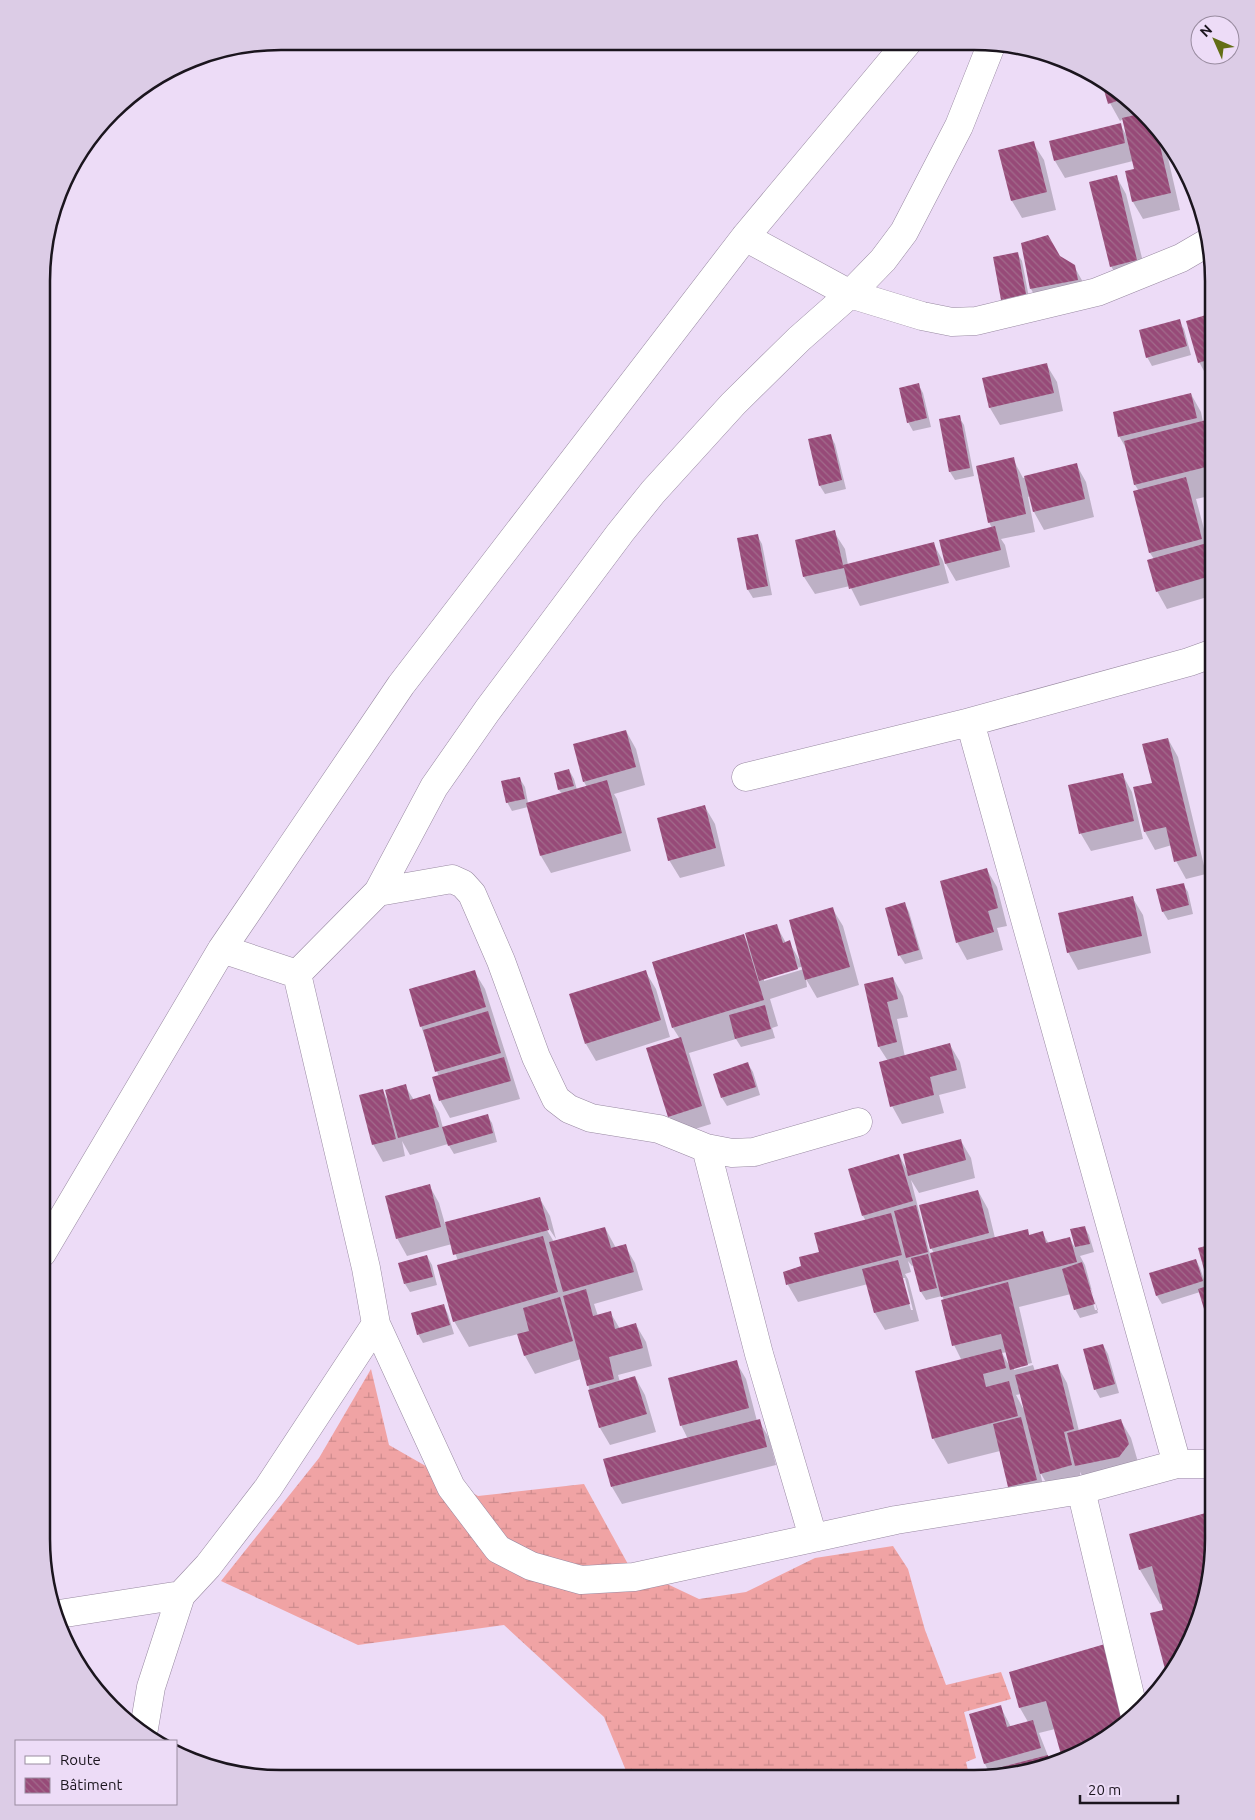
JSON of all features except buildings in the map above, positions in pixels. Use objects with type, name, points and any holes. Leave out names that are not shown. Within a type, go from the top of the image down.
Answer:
[{"type":"street","points":[[50,1239],[222,949],[401,685],[745,237],[901,50]]},
{"type":"street","points":[[297,974],[378,892],[434,787],[487,711],[620,532],[653,492],[733,404],[799,339],[850,294],[883,260],[904,232],[958,126],[989,50]]},
{"type":"street","points":[[745,237],[850,294],[952,322],[976,321],[1097,292],[1181,258],[1202,246]]},
{"type":"street","points":[[746,777],[970,722],[1205,656]]},
{"type":"street","points":[[970,722],[1176,1464]]},
{"type":"street","points":[[378,892],[452,879],[463,884],[472,894],[502,961],[536,1057],[556,1099],[569,1109],[591,1118],[659,1129],[706,1148],[732,1153],[754,1152],[858,1122]]},
{"type":"street","points":[[222,949],[297,974]]},
{"type":"street","points":[[297,974],[366,1268],[376,1324],[452,1487],[498,1549],[531,1566],[581,1580],[634,1577],[896,1520],[1081,1490],[1176,1464],[1205,1464]]},
{"type":"street","points":[[706,1148],[759,1354],[813,1537]]},
{"type":"street","points":[[144,1725],[151,1686],[180,1595],[208,1566],[268,1488],[376,1324]]},
{"type":"street","points":[[1081,1490],[1133,1706]]},
{"type":"street","points":[[62,1613],[180,1595]]},
{"type":"green space","points":[[371,1369],[389,1445],[478,1496],[584,1484],[629,1566],[699,1599],[746,1592],[815,1558],[893,1546],[908,1569],[925,1630],[946,1685],[1001,1672],[1011,1699],[964,1712],[976,1758],[966,1762],[968,1770],[626,1770],[604,1717],[504,1625],[358,1645],[221,1581],[319,1458]]}]
